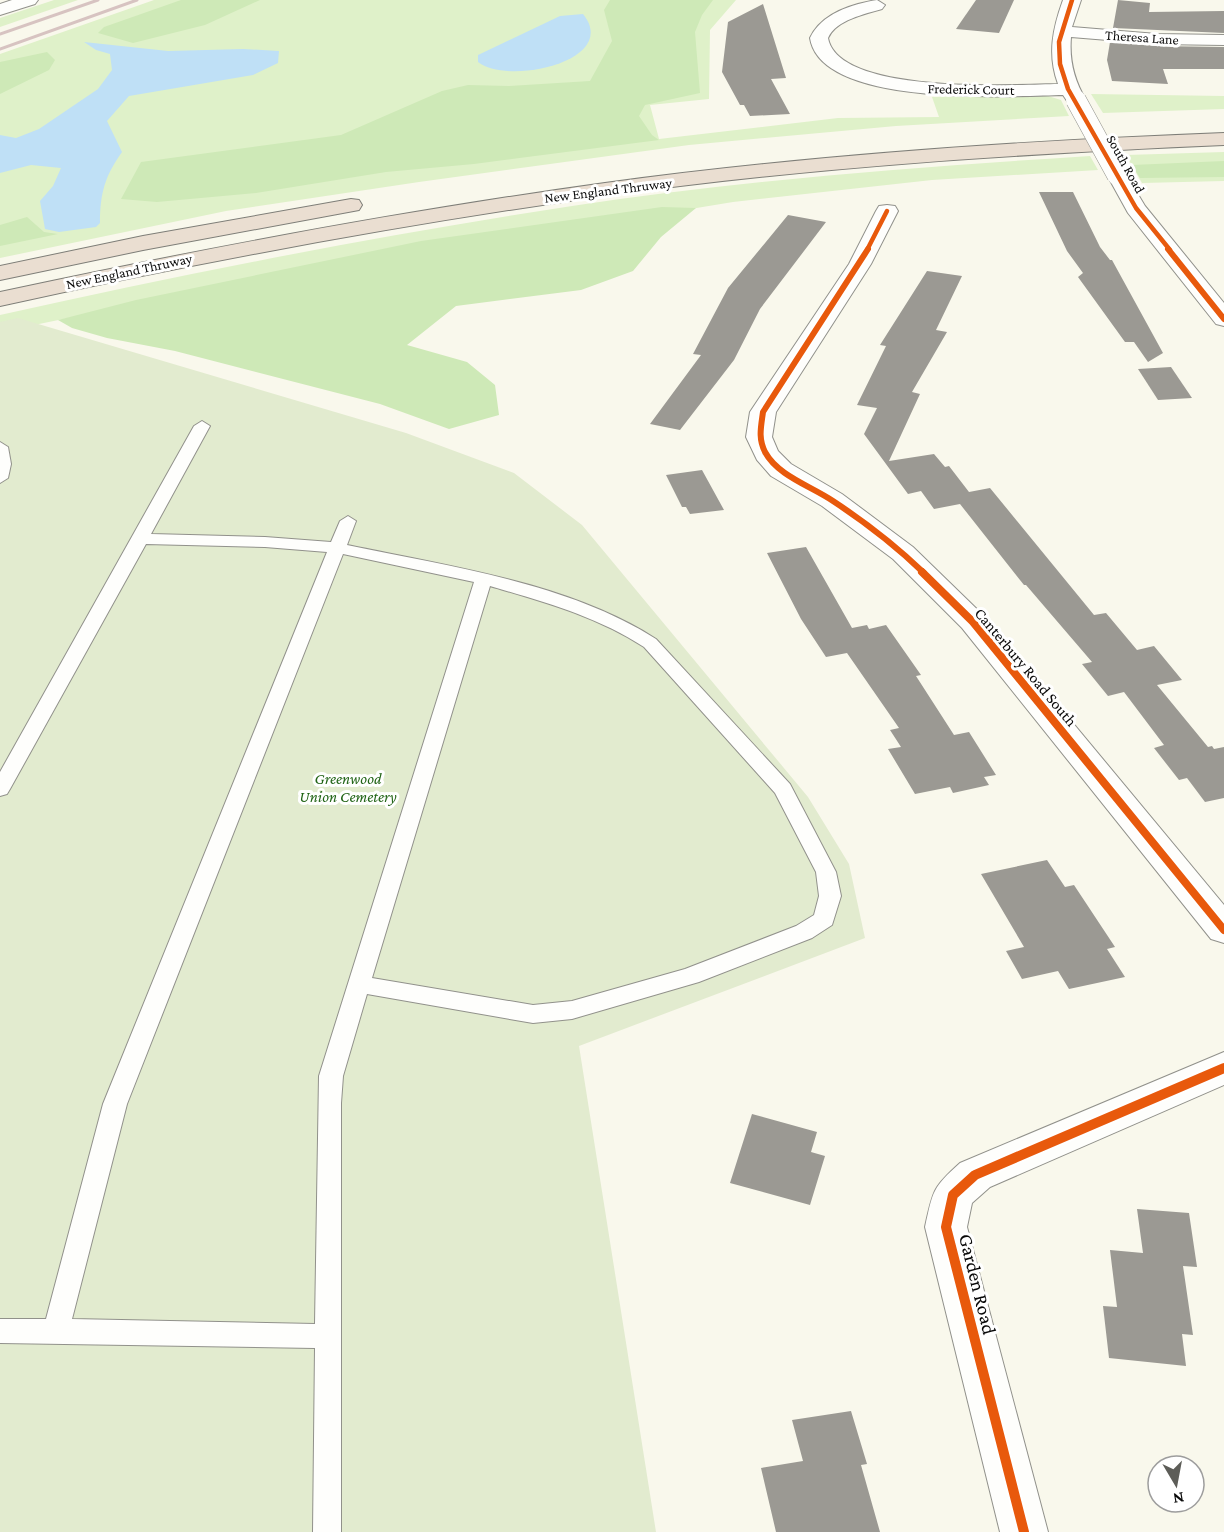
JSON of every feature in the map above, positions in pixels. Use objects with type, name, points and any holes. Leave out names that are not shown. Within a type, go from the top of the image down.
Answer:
[{"type":"highway","points":[[894,138],[1224,120]]},
{"type":"highway","name":"New England Thruway","points":[[0,299],[298,238],[611,189],[762,171],[921,156],[1047,147],[1224,139]]},
{"type":"highway","name":"New England Thruway","points":[[0,273],[225,227],[373,202]]},
{"type":"street","points":[[1,10],[29,0]]},
{"type":"street","name":"South Road","points":[[1072,0],[1061,31],[1060,64],[1072,95],[1136,208],[1224,319]]},
{"type":"street","name":"Frederick Court","points":[[876,5],[833,21],[822,30],[818,39],[820,47],[828,56],[854,73],[892,84],[937,91],[1072,95]]},
{"type":"street","name":"Theresa Lane","points":[[1061,31],[1157,39],[1224,40]]},
{"type":"street","name":"Canterbury Road South","points":[[887,211],[860,264],[763,412],[759,437],[766,454],[781,470],[832,500],[903,552],[973,622],[1224,930]]},
{"type":"street","name":"Garden Road","points":[[1024,1532],[946,1227],[953,1195],[975,1175],[1224,1068]]},
{"type":"lane","points":[[0,789],[202,426]]},
{"type":"lane","points":[[0,447],[3,465],[0,478]]},
{"type":"lane","points":[[56,1331],[115,1104],[348,521]]},
{"type":"lane","points":[[140,539],[265,542],[339,548],[484,579],[609,619],[630,628],[650,643],[783,789],[826,872],[830,896],[824,919],[804,932],[691,976],[572,1010],[533,1014],[359,984]]},
{"type":"lane","points":[[327,1532],[331,1076],[484,579]]},
{"type":"lane","points":[[0,1331],[328,1336]]},
{"type":"green space","points":[[54,0],[78,0],[0,27],[0,18]]},
{"type":"green space","points":[[154,0],[736,0],[710,30],[709,99],[650,105],[659,139],[838,118],[939,117],[932,97],[1048,96],[1061,100],[1069,116],[896,126],[689,145],[226,211],[0,258],[0,54]]},
{"type":"green space","points":[[181,0],[260,0],[205,25],[133,43],[98,33],[104,27]]},
{"type":"green space","points":[[610,0],[713,0],[702,15],[695,32],[700,93],[645,105],[639,116],[652,135],[659,140],[474,164],[386,172],[256,193],[157,202],[121,199],[141,162],[341,135],[442,91],[468,85],[509,86],[590,81],[612,41],[604,10]]},
{"type":"green space","points":[[47,52],[55,60],[49,70],[0,94],[0,62]]},
{"type":"green space","points":[[1091,94],[1224,96],[1224,109],[1103,113]]},
{"type":"green space","points":[[1224,152],[1224,181],[1142,183],[1126,155]]},
{"type":"green space","points":[[1090,156],[1098,170],[932,180],[733,202],[234,284],[0,332],[0,315],[142,284],[500,217],[636,197],[765,182]]},
{"type":"green space","points":[[1224,161],[1224,177],[1140,178],[1132,165]]},
{"type":"green space","points":[[662,207],[696,208],[661,237],[633,271],[581,290],[456,306],[407,345],[467,362],[495,385],[499,415],[449,429],[380,404],[175,351],[107,338],[72,328],[58,320],[136,300],[421,241]]},
{"type":"green space","points":[[27,217],[44,232],[58,234],[0,246],[0,225]]},
{"type":"green space","name":"Greenwood Union Cemetery","points":[[18,318],[406,433],[514,473],[582,525],[808,797],[849,864],[865,938],[579,1046],[656,1532],[0,1532],[0,322]]},
{"type":"water","points":[[583,14],[591,31],[587,45],[574,56],[556,65],[534,70],[512,71],[493,69],[478,62],[478,55],[560,16]]},
{"type":"water","points":[[84,42],[168,51],[243,49],[279,51],[278,63],[253,75],[129,96],[107,121],[122,152],[111,169],[105,185],[100,223],[96,227],[59,232],[45,229],[40,201],[53,186],[61,168],[31,165],[0,173],[0,135],[16,138],[39,129],[98,89],[112,70],[110,54],[96,50]]},
{"type":"building","points":[[976,0],[1014,0],[999,33],[956,29]]},
{"type":"building","points":[[1118,0],[1150,3],[1149,12],[1224,11],[1224,33],[1113,28]]},
{"type":"building","points":[[763,4],[786,78],[771,79],[790,114],[750,116],[744,105],[740,105],[722,72],[728,22]]},
{"type":"building","points":[[1110,42],[1157,46],[1224,47],[1224,69],[1163,69],[1168,84],[1112,81],[1107,60]]},
{"type":"building","points":[[1039,192],[1073,192],[1100,247],[1112,260],[1163,353],[1148,362],[1134,342],[1125,342],[1078,277],[1083,273],[1067,251]]},
{"type":"building","points":[[788,215],[826,222],[760,309],[734,360],[680,430],[650,424],[701,355],[693,354],[728,288]]},
{"type":"building","points":[[927,271],[962,276],[936,330],[947,332],[912,392],[920,394],[889,461],[934,454],[945,467],[949,466],[969,492],[990,488],[1094,615],[1106,613],[1137,650],[1154,646],[1182,680],[1157,685],[1208,747],[1212,746],[1214,749],[1224,747],[1224,798],[1205,802],[1187,778],[1179,780],[1154,748],[1164,745],[1124,692],[1108,696],[1082,664],[1092,662],[1024,585],[960,504],[934,509],[921,491],[908,494],[864,434],[877,408],[857,405],[886,346],[880,345]]},
{"type":"building","points":[[1171,367],[1192,398],[1158,400],[1138,369]]},
{"type":"building","points":[[702,470],[724,510],[690,514],[686,507],[682,507],[666,475]]},
{"type":"building","points":[[806,547],[852,628],[867,625],[869,629],[886,625],[921,675],[916,676],[954,735],[969,732],[996,775],[984,777],[989,785],[953,793],[950,787],[915,794],[888,749],[901,747],[890,730],[899,728],[847,653],[826,657],[801,619],[767,553]]},
{"type":"building","points":[[1047,860],[1065,887],[1074,885],[1115,947],[1107,949],[1125,977],[1069,989],[1058,971],[1022,979],[1006,951],[1024,947],[981,874]]},
{"type":"building","points":[[752,1114],[817,1132],[811,1152],[825,1156],[810,1205],[730,1183]]},
{"type":"building","points":[[1137,1209],[1189,1213],[1197,1267],[1183,1266],[1193,1335],[1182,1334],[1186,1366],[1109,1358],[1103,1306],[1117,1307],[1110,1250],[1143,1253]]},
{"type":"building","points":[[851,1411],[867,1464],[861,1465],[880,1532],[776,1532],[761,1468],[803,1461],[792,1420]]},
{"type":"railway","points":[[0,34],[98,0]]},
{"type":"railway","points":[[0,49],[137,0]]},
{"type":"cycle path","points":[[1072,0],[1059,42],[1060,64],[1068,89],[1136,208],[1224,319]]},
{"type":"cycle path","points":[[887,211],[860,264],[763,412],[759,437],[766,454],[781,470],[832,500],[903,553],[973,622],[1224,930]]},
{"type":"cycle path","points":[[1024,1532],[946,1227],[953,1195],[975,1175],[1224,1068]]}]
